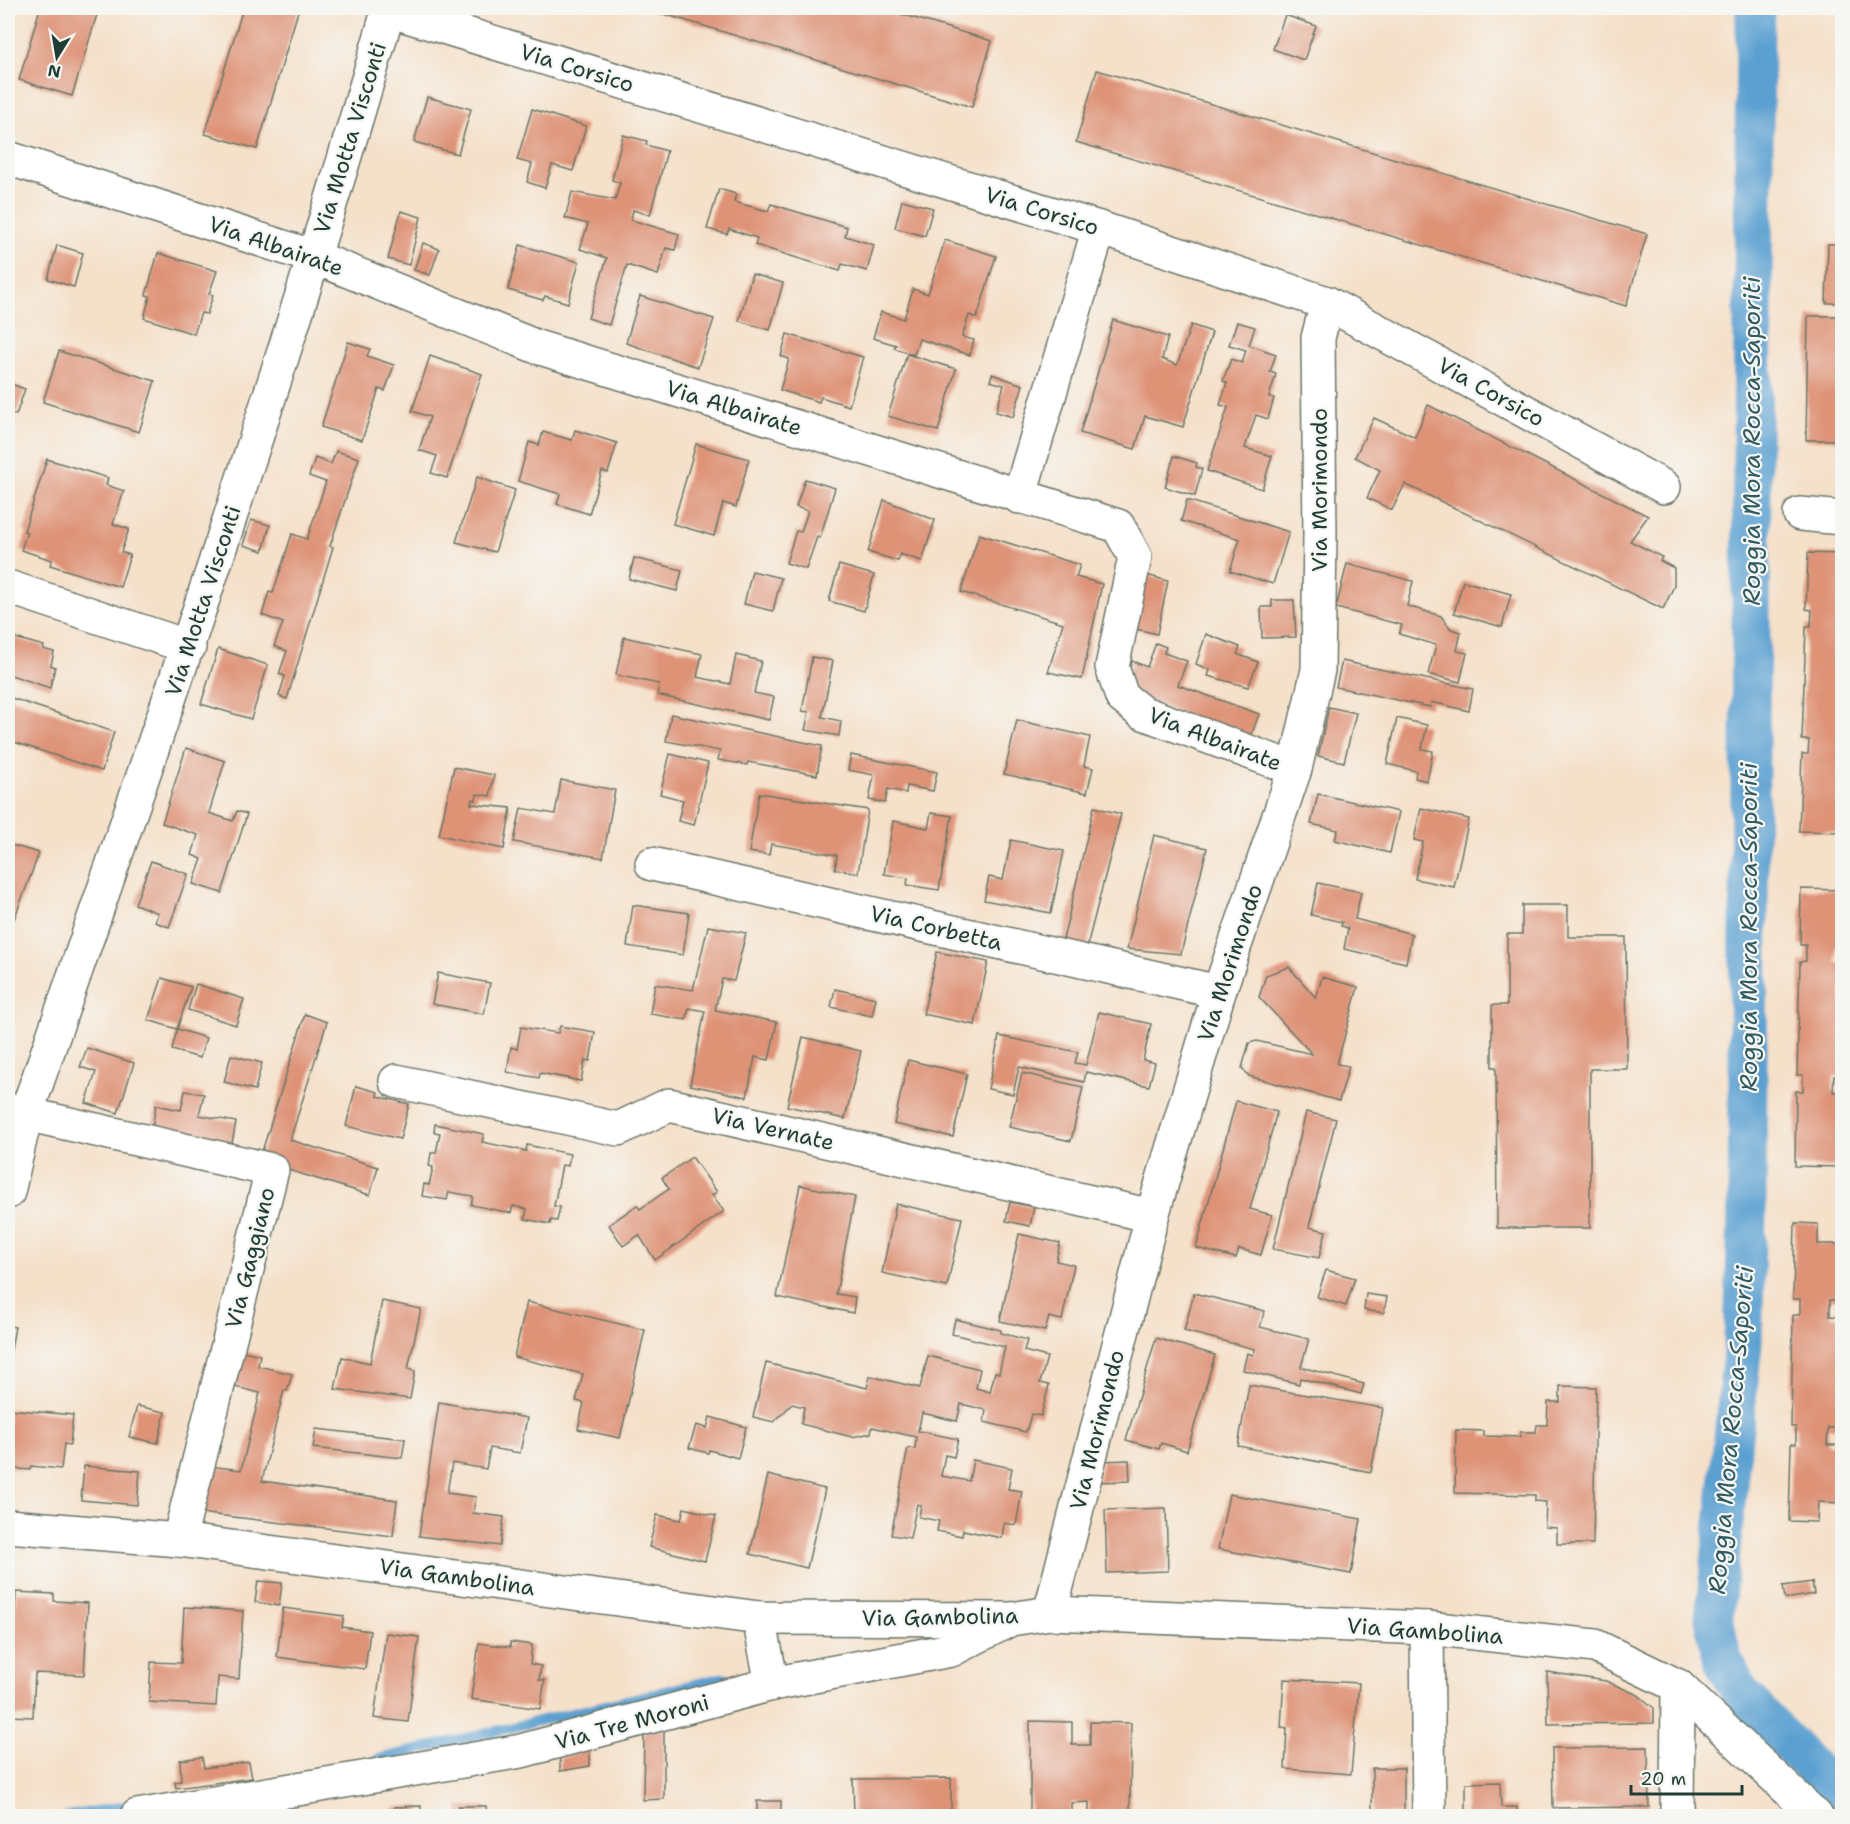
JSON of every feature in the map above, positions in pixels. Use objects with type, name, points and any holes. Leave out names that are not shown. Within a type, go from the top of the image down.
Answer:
[{"type":"street","name":"Via Corsico","points":[[389,9],[1099,228],[1327,303],[1664,487]]},
{"type":"street","name":"Via Motta Visconti","points":[[8,1192],[17,1112],[189,647],[314,257],[389,9]]},
{"type":"street","name":"Via Albairate","points":[[8,158],[314,257],[537,347],[1118,526],[1135,557],[1112,667],[1122,697],[1141,712],[1295,769]]},
{"type":"street","points":[[1019,497],[1099,228]]},
{"type":"street","name":"Via Morimondo","points":[[1050,1613],[1152,1216],[1219,992],[1295,769],[1318,670],[1320,535],[1318,338],[1327,303]]},
{"type":"street","points":[[1800,514],[1842,518]]},
{"type":"street","points":[[8,587],[189,647]]},
{"type":"street","name":"Via Corbetta","points":[[652,864],[1219,992]]},
{"type":"street","name":"Via Vernate","points":[[396,1081],[618,1129],[669,1105],[1152,1216]]},
{"type":"street","name":"Via Gaggiano","points":[[17,1112],[272,1170],[179,1540]]},
{"type":"street","name":"Via Gambolina","points":[[8,1526],[179,1540],[759,1618],[1011,1619],[1050,1613],[1427,1628],[1595,1646],[1678,1686],[1816,1816]]},
{"type":"street","points":[[759,1618],[772,1684]]},
{"type":"street","name":"Via Tre Moroni","points":[[137,1816],[270,1805],[521,1751],[772,1684],[951,1650],[1011,1619]]},
{"type":"street","points":[[1427,1628],[1429,1816]]},
{"type":"street","points":[[1677,1816],[1678,1686]]},
{"type":"building","points":[[40,8],[99,8],[72,96],[19,80]]},
{"type":"building","points":[[243,8],[299,8],[257,149],[205,134]]},
{"type":"building","points":[[644,8],[881,8],[992,41],[972,107]]},
{"type":"building","points":[[1285,15],[1316,26],[1304,60],[1273,49]]},
{"type":"building","points":[[1097,70],[1647,234],[1626,306],[1076,142]]},
{"type":"building","points":[[427,97],[471,109],[458,154],[414,142]]},
{"type":"building","points":[[532,109],[586,126],[573,171],[552,165],[545,188],[527,182],[532,164],[517,160]]},
{"type":"building","points":[[623,135],[647,141],[646,145],[667,151],[650,215],[633,210],[631,220],[679,234],[675,250],[666,248],[658,275],[627,265],[609,325],[588,318],[607,258],[580,249],[588,224],[565,218],[572,192],[615,200],[620,183],[612,180]]},
{"type":"building","points":[[719,189],[736,194],[734,202],[768,211],[771,204],[847,227],[845,236],[874,245],[867,271],[842,264],[840,271],[755,245],[757,238],[729,229],[727,234],[707,229]]},
{"type":"building","points":[[902,200],[933,208],[925,236],[895,228]]},
{"type":"building","points":[[401,211],[421,217],[409,265],[388,259]]},
{"type":"building","points":[[945,240],[996,256],[977,318],[969,315],[962,337],[974,340],[970,355],[919,339],[914,355],[894,348],[896,345],[873,338],[881,312],[904,319],[913,289],[928,294]]},
{"type":"building","points":[[423,243],[439,249],[430,275],[414,270]]},
{"type":"building","points":[[1828,244],[1842,244],[1842,303],[1826,303]]},
{"type":"building","points":[[57,245],[83,253],[74,287],[48,279]]},
{"type":"building","points":[[520,245],[579,262],[568,303],[545,296],[543,300],[508,290]]},
{"type":"building","points":[[158,253],[217,271],[209,294],[213,295],[207,314],[201,313],[194,334],[144,318],[150,296],[146,295]]},
{"type":"building","points":[[752,274],[783,283],[770,330],[739,321]]},
{"type":"building","points":[[640,296],[714,319],[698,367],[626,343]]},
{"type":"building","points":[[1808,316],[1842,316],[1842,440],[1806,440]]},
{"type":"building","points":[[1113,320],[1168,337],[1162,359],[1177,365],[1191,325],[1212,332],[1183,427],[1145,416],[1135,449],[1080,433]]},
{"type":"building","points":[[1237,322],[1255,327],[1249,345],[1276,354],[1270,372],[1276,374],[1269,397],[1274,398],[1268,419],[1256,415],[1245,448],[1272,456],[1262,489],[1207,471],[1228,407],[1220,405],[1227,383],[1223,381],[1231,359],[1242,363],[1246,350],[1229,345]]},
{"type":"building","points":[[787,334],[863,357],[849,406],[821,397],[819,402],[780,390],[789,359],[781,356]]},
{"type":"building","points":[[348,342],[370,349],[367,356],[394,365],[385,391],[379,389],[362,440],[321,427]]},
{"type":"building","points":[[59,351],[155,381],[139,432],[43,402]]},
{"type":"building","points":[[907,354],[956,369],[938,431],[888,416]]},
{"type":"building","points":[[430,356],[482,374],[447,478],[431,473],[437,456],[419,450],[430,417],[412,411]]},
{"type":"building","points":[[992,374],[1023,385],[1013,417],[996,412],[1004,385],[990,381]]},
{"type":"building","points":[[8,383],[25,389],[16,415],[8,412]]},
{"type":"building","points":[[1428,405],[1648,516],[1630,541],[1662,557],[1660,561],[1674,568],[1674,586],[1663,609],[1405,484],[1392,510],[1367,498],[1380,470],[1355,457],[1374,418],[1415,437]]},
{"type":"building","points":[[575,430],[617,443],[608,473],[602,471],[589,514],[557,504],[560,494],[518,481],[529,442],[539,445],[543,432],[572,440]]},
{"type":"building","points":[[696,444],[749,459],[736,507],[723,503],[714,536],[673,524]]},
{"type":"building","points":[[336,451],[359,458],[330,546],[333,547],[287,699],[279,696],[285,676],[279,674],[287,651],[274,646],[283,623],[262,615],[269,592],[273,593],[292,534],[307,539],[326,482],[309,476],[315,458],[331,464]]},
{"type":"building","points":[[1174,456],[1197,463],[1196,467],[1202,469],[1195,496],[1165,487]]},
{"type":"building","points":[[47,459],[108,478],[106,485],[124,491],[113,524],[129,529],[121,552],[130,555],[120,587],[50,565],[52,560],[21,550],[27,532],[24,531]]},
{"type":"building","points":[[477,477],[515,490],[495,552],[456,542]]},
{"type":"building","points":[[805,479],[835,488],[820,538],[817,537],[806,569],[786,563],[796,531],[801,532],[808,511],[796,507]]},
{"type":"building","points":[[884,500],[935,520],[922,561],[900,554],[898,561],[868,552]]},
{"type":"building","points":[[1187,500],[1289,532],[1273,584],[1230,571],[1240,539],[1181,521]]},
{"type":"building","points":[[251,520],[270,525],[263,551],[243,545]]},
{"type":"building","points":[[979,534],[1080,565],[1076,577],[1102,584],[1082,679],[1048,672],[1063,623],[961,592]]},
{"type":"building","points":[[1808,553],[1842,554],[1840,756],[1842,756],[1842,832],[1799,831],[1802,754],[1808,754],[1809,740],[1802,740],[1806,626],[1811,626],[1812,610],[1806,609]]},
{"type":"building","points":[[634,558],[682,570],[677,591],[629,579]]},
{"type":"building","points":[[1347,564],[1413,581],[1407,606],[1441,616],[1451,629],[1461,632],[1457,651],[1467,653],[1460,682],[1428,674],[1436,645],[1399,634],[1402,625],[1336,608]]},
{"type":"building","points":[[839,565],[874,575],[864,611],[829,601]]},
{"type":"building","points":[[752,571],[781,578],[773,611],[744,604]]},
{"type":"building","points":[[1143,574],[1168,581],[1157,634],[1128,627]]},
{"type":"building","points":[[1463,581],[1511,594],[1502,627],[1454,613]]},
{"type":"building","points":[[1272,600],[1294,600],[1296,637],[1262,638],[1261,607],[1272,607]]},
{"type":"building","points":[[1206,634],[1240,647],[1237,654],[1258,662],[1248,687],[1208,676],[1210,670],[1196,664]]},
{"type":"building","points":[[8,636],[44,646],[43,649],[54,652],[51,665],[55,667],[50,688],[8,674]]},
{"type":"building","points":[[624,637],[702,654],[697,677],[730,684],[736,655],[761,661],[754,693],[774,697],[769,720],[657,695],[659,684],[616,675]]},
{"type":"building","points":[[1156,643],[1166,647],[1164,653],[1187,661],[1178,685],[1259,714],[1249,742],[1122,689],[1132,661],[1147,667]]},
{"type":"building","points":[[218,649],[268,665],[251,719],[201,704]]},
{"type":"building","points":[[812,657],[833,661],[822,717],[841,721],[839,736],[805,730],[809,712],[802,711]]},
{"type":"building","points":[[1342,661],[1473,689],[1469,711],[1431,702],[1430,707],[1336,687]]},
{"type":"building","points":[[8,697],[114,732],[102,771],[8,740]]},
{"type":"building","points":[[1329,707],[1356,713],[1344,762],[1318,756]]},
{"type":"building","points":[[671,714],[822,746],[817,775],[748,762],[747,765],[718,760],[720,751],[666,741]]},
{"type":"building","points":[[1397,718],[1427,725],[1422,749],[1433,751],[1427,781],[1415,778],[1416,771],[1387,764]]},
{"type":"building","points":[[1017,720],[1090,737],[1084,766],[1093,768],[1087,793],[1004,774]]},
{"type":"building","points":[[186,748],[225,761],[209,813],[233,821],[237,811],[247,814],[222,893],[193,884],[202,859],[192,855],[198,835],[162,823]]},
{"type":"building","points":[[670,754],[708,763],[694,825],[678,821],[683,800],[660,794]]},
{"type":"building","points":[[851,755],[937,772],[933,791],[907,786],[906,793],[888,789],[885,803],[869,800],[874,775],[848,770]]},
{"type":"building","points":[[454,767],[494,775],[490,796],[477,794],[476,800],[472,799],[471,804],[511,808],[504,849],[439,835]]},
{"type":"building","points":[[561,780],[615,790],[603,858],[514,842],[521,808],[555,814]]},
{"type":"building","points":[[759,793],[868,810],[858,873],[835,869],[837,855],[771,844],[769,855],[749,852]]},
{"type":"building","points":[[1318,794],[1399,812],[1390,853],[1335,840],[1338,830],[1311,824]]},
{"type":"building","points":[[1094,807],[1121,814],[1086,950],[1062,944]]},
{"type":"building","points":[[1421,808],[1469,819],[1454,887],[1415,879],[1423,842],[1414,840]]},
{"type":"building","points":[[931,813],[952,816],[939,890],[907,885],[908,878],[884,874],[893,821],[928,828]]},
{"type":"building","points":[[1154,835],[1207,848],[1181,954],[1127,949]]},
{"type":"building","points":[[1011,840],[1064,851],[1051,913],[984,900],[989,877],[1003,880]]},
{"type":"building","points":[[8,844],[39,853],[12,925],[8,923]]},
{"type":"building","points":[[151,861],[188,874],[169,927],[155,922],[158,913],[135,904]]},
{"type":"building","points":[[1318,883],[1361,892],[1355,919],[1412,934],[1406,963],[1344,949],[1348,928],[1341,926],[1342,922],[1311,915]]},
{"type":"building","points":[[1801,889],[1842,890],[1842,945],[1837,945],[1836,963],[1842,963],[1842,1076],[1834,1076],[1833,1092],[1842,1092],[1842,1167],[1795,1166],[1796,1091],[1803,1091],[1803,1075],[1797,1075],[1800,962],[1806,961],[1806,945],[1800,945]]},
{"type":"building","points":[[633,905],[689,913],[683,955],[627,946]]},
{"type":"building","points":[[1522,905],[1568,905],[1568,937],[1626,937],[1627,1069],[1590,1069],[1590,1228],[1497,1228],[1496,1067],[1492,1067],[1492,1005],[1507,1005],[1507,934],[1522,934]]},
{"type":"building","points":[[708,926],[746,933],[734,981],[722,979],[715,1010],[777,1022],[769,1060],[755,1057],[747,1097],[690,1085],[705,1011],[689,1008],[686,1020],[650,1014],[655,984],[693,990]]},
{"type":"building","points":[[937,952],[988,962],[975,1025],[923,1014]]},
{"type":"building","points":[[1289,967],[1316,998],[1322,977],[1358,987],[1337,1064],[1349,1066],[1339,1101],[1249,1076],[1242,1068],[1249,1043],[1257,1041],[1312,1054],[1259,997],[1266,975]]},
{"type":"building","points":[[438,973],[490,983],[484,1014],[432,1004]]},
{"type":"building","points":[[162,978],[191,987],[177,1029],[148,1020]]},
{"type":"building","points":[[196,984],[244,999],[236,1025],[188,1010]]},
{"type":"building","points":[[835,989],[876,998],[872,1016],[831,1007]]},
{"type":"building","points":[[1099,1012],[1151,1024],[1143,1060],[1155,1063],[1149,1086],[1086,1072],[1084,1082],[1019,1067],[1013,1094],[988,1089],[999,1036],[1078,1052],[1075,1063],[1086,1065]]},
{"type":"building","points":[[305,1014],[327,1022],[290,1140],[378,1167],[370,1195],[259,1161]]},
{"type":"building","points":[[560,1026],[595,1032],[590,1061],[585,1060],[581,1081],[540,1073],[539,1078],[507,1072],[511,1047],[517,1049],[521,1027],[558,1033]]},
{"type":"building","points":[[177,1029],[206,1038],[200,1058],[172,1050]]},
{"type":"building","points":[[803,1037],[861,1051],[845,1119],[787,1106]]},
{"type":"building","points":[[87,1048],[134,1063],[118,1113],[86,1103],[96,1072],[80,1067]]},
{"type":"building","points":[[231,1055],[262,1063],[255,1090],[224,1082]]},
{"type":"building","points":[[908,1060],[967,1074],[953,1137],[894,1124]]},
{"type":"building","points":[[1022,1073],[1083,1087],[1071,1141],[1009,1127]]},
{"type":"building","points":[[356,1086],[378,1092],[377,1096],[409,1104],[400,1139],[346,1126]]},
{"type":"building","points":[[185,1091],[204,1094],[199,1115],[236,1122],[230,1154],[150,1139],[156,1105],[181,1110]]},
{"type":"building","points":[[1236,1101],[1277,1112],[1250,1209],[1272,1215],[1261,1255],[1239,1249],[1236,1258],[1196,1248]]},
{"type":"building","points":[[1306,1112],[1336,1119],[1309,1227],[1326,1231],[1319,1258],[1273,1249]]},
{"type":"building","points":[[435,1124],[484,1134],[482,1142],[526,1151],[527,1145],[570,1154],[568,1166],[562,1165],[554,1206],[560,1207],[557,1221],[551,1220],[550,1224],[525,1219],[527,1209],[513,1206],[511,1213],[471,1205],[473,1196],[449,1192],[447,1200],[422,1196],[424,1184],[429,1185],[433,1167],[429,1166],[431,1153],[436,1153],[440,1133],[434,1132]]},
{"type":"building","points":[[692,1157],[717,1192],[712,1195],[724,1211],[655,1260],[639,1235],[623,1246],[609,1225],[637,1205],[640,1209],[669,1189],[662,1178]]},
{"type":"building","points":[[800,1185],[855,1197],[836,1294],[855,1297],[853,1313],[777,1297]]},
{"type":"building","points":[[1010,1202],[1034,1207],[1030,1226],[1006,1221]]},
{"type":"building","points":[[896,1204],[962,1218],[947,1287],[882,1273]]},
{"type":"building","points":[[1795,1223],[1818,1224],[1818,1244],[1842,1244],[1842,1300],[1830,1300],[1830,1316],[1842,1317],[1842,1428],[1828,1428],[1827,1445],[1842,1445],[1842,1503],[1818,1502],[1817,1522],[1789,1521],[1791,1444],[1796,1444],[1796,1427],[1791,1427],[1793,1315],[1800,1315],[1800,1299],[1793,1299]]},
{"type":"building","points":[[1019,1234],[1060,1243],[1056,1261],[1074,1265],[1062,1320],[1049,1317],[1045,1331],[1000,1321]]},
{"type":"building","points":[[1326,1270],[1355,1278],[1346,1306],[1317,1297]]},
{"type":"building","points":[[1194,1293],[1265,1311],[1260,1327],[1309,1339],[1301,1367],[1364,1384],[1361,1394],[1300,1378],[1299,1384],[1243,1370],[1247,1353],[1253,1355],[1255,1349],[1184,1331]]},
{"type":"building","points":[[1366,1294],[1387,1297],[1384,1313],[1364,1310]]},
{"type":"building","points":[[382,1301],[421,1309],[408,1369],[415,1371],[410,1399],[335,1389],[342,1357],[370,1363]]},
{"type":"building","points":[[527,1302],[645,1330],[620,1438],[578,1429],[584,1403],[576,1401],[583,1374],[514,1357]]},
{"type":"building","points":[[955,1319],[1001,1330],[1001,1333],[1027,1340],[1024,1351],[1047,1357],[1040,1383],[1049,1385],[1041,1416],[1031,1414],[1026,1432],[984,1422],[986,1410],[961,1404],[957,1421],[922,1413],[918,1431],[958,1439],[954,1457],[945,1455],[941,1476],[969,1481],[973,1460],[1012,1468],[1008,1489],[1022,1491],[1016,1525],[1004,1523],[1002,1538],[963,1530],[962,1536],[937,1531],[939,1521],[919,1517],[921,1505],[917,1504],[910,1538],[891,1535],[908,1448],[915,1449],[916,1437],[872,1427],[871,1433],[852,1437],[801,1424],[804,1407],[792,1404],[774,1422],[753,1417],[766,1363],[867,1388],[870,1376],[920,1388],[928,1356],[980,1369],[976,1388],[990,1392],[995,1372],[999,1373],[1005,1347],[952,1334]]},
{"type":"building","points":[[8,1326],[15,1327],[9,1361],[8,1361]]},
{"type":"building","points":[[1156,1338],[1215,1355],[1187,1451],[1161,1443],[1159,1449],[1126,1440]]},
{"type":"building","points":[[232,1348],[260,1355],[258,1366],[292,1374],[287,1391],[284,1390],[262,1481],[397,1500],[393,1536],[191,1512],[201,1465],[241,1470],[260,1393],[223,1384]]},
{"type":"building","points":[[1249,1385],[1383,1408],[1371,1472],[1238,1446]]},
{"type":"building","points":[[1560,1386],[1596,1387],[1593,1544],[1557,1544],[1557,1528],[1545,1527],[1546,1502],[1535,1501],[1535,1495],[1455,1493],[1456,1430],[1483,1431],[1483,1436],[1520,1437],[1520,1432],[1536,1432],[1537,1425],[1547,1425],[1548,1402],[1560,1402]]},
{"type":"building","points":[[439,1402],[527,1418],[520,1453],[490,1448],[486,1469],[452,1463],[447,1493],[476,1497],[473,1513],[504,1517],[500,1546],[419,1536]]},
{"type":"building","points":[[137,1406],[165,1412],[158,1443],[129,1437]]},
{"type":"building","points":[[8,1409],[73,1415],[70,1445],[64,1444],[61,1469],[31,1466],[30,1470],[8,1468]]},
{"type":"building","points":[[710,1417],[746,1427],[738,1458],[709,1450],[708,1453],[689,1448],[696,1425],[707,1428]]},
{"type":"building","points":[[316,1429],[405,1439],[402,1458],[313,1448]]},
{"type":"building","points":[[1129,1460],[1130,1481],[1098,1482],[1102,1461]]},
{"type":"building","points":[[84,1466],[140,1471],[137,1505],[81,1500]]},
{"type":"building","points":[[768,1475],[825,1489],[807,1568],[750,1554]]},
{"type":"building","points":[[1229,1494],[1361,1519],[1351,1574],[1218,1549]]},
{"type":"building","points":[[684,1508],[716,1516],[705,1561],[649,1547],[657,1515],[681,1520]]},
{"type":"building","points":[[1166,1508],[1168,1571],[1107,1573],[1105,1510]]},
{"type":"building","points":[[258,1581],[282,1583],[279,1606],[255,1602]]},
{"type":"building","points":[[1812,1582],[1814,1594],[1785,1599],[1783,1586]]},
{"type":"building","points":[[16,1592],[54,1594],[54,1601],[88,1603],[84,1675],[35,1673],[33,1717],[8,1716],[8,1671],[12,1671]]},
{"type":"building","points":[[184,1607],[243,1611],[239,1679],[218,1677],[216,1706],[149,1702],[151,1662],[181,1663]]},
{"type":"building","points":[[283,1608],[344,1616],[342,1627],[370,1631],[365,1669],[277,1657]]},
{"type":"building","points":[[386,1633],[419,1637],[408,1722],[374,1718]]},
{"type":"building","points":[[510,1642],[532,1645],[530,1664],[541,1666],[539,1680],[545,1680],[540,1709],[471,1699],[479,1643],[510,1647]]},
{"type":"building","points":[[1547,1672],[1606,1681],[1638,1695],[1654,1708],[1654,1723],[1548,1724]]},
{"type":"building","points":[[1284,1679],[1359,1683],[1351,1774],[1285,1769],[1287,1728],[1281,1727]]},
{"type":"building","points":[[1030,1721],[1072,1722],[1072,1745],[1090,1745],[1090,1722],[1131,1723],[1130,1816],[1089,1816],[1089,1802],[1071,1803],[1071,1816],[1030,1816]]},
{"type":"building","points":[[664,1728],[664,1799],[643,1800],[644,1732]]},
{"type":"building","points":[[1648,1747],[1649,1807],[1553,1808],[1552,1748]]},
{"type":"building","points":[[590,1749],[590,1766],[560,1771],[560,1758]]},
{"type":"building","points":[[202,1757],[204,1768],[249,1762],[252,1778],[176,1788],[175,1782],[181,1781],[180,1760]]},
{"type":"building","points":[[1372,1768],[1404,1768],[1404,1814],[1372,1814]]},
{"type":"building","points":[[951,1778],[951,1816],[854,1816],[853,1779]]},
{"type":"building","points":[[1500,1782],[1501,1807],[1517,1807],[1517,1816],[1466,1816],[1466,1783]]},
{"type":"building","points":[[757,1801],[781,1801],[781,1816],[757,1816]]},
{"type":"building","points":[[421,1806],[421,1816],[394,1816],[394,1807]]},
{"type":"building","points":[[458,1806],[486,1806],[487,1816],[458,1816]]},
{"type":"waterway","name":"Roggia Mora Rocca-Saporiti","points":[[1755,8],[1747,1213],[1743,1343],[1714,1618],[1722,1658],[1741,1694],[1842,1799]]},
{"type":"waterway","points":[[378,1759],[724,1677]]},
{"type":"waterway","points":[[68,1816],[139,1804]]}]
